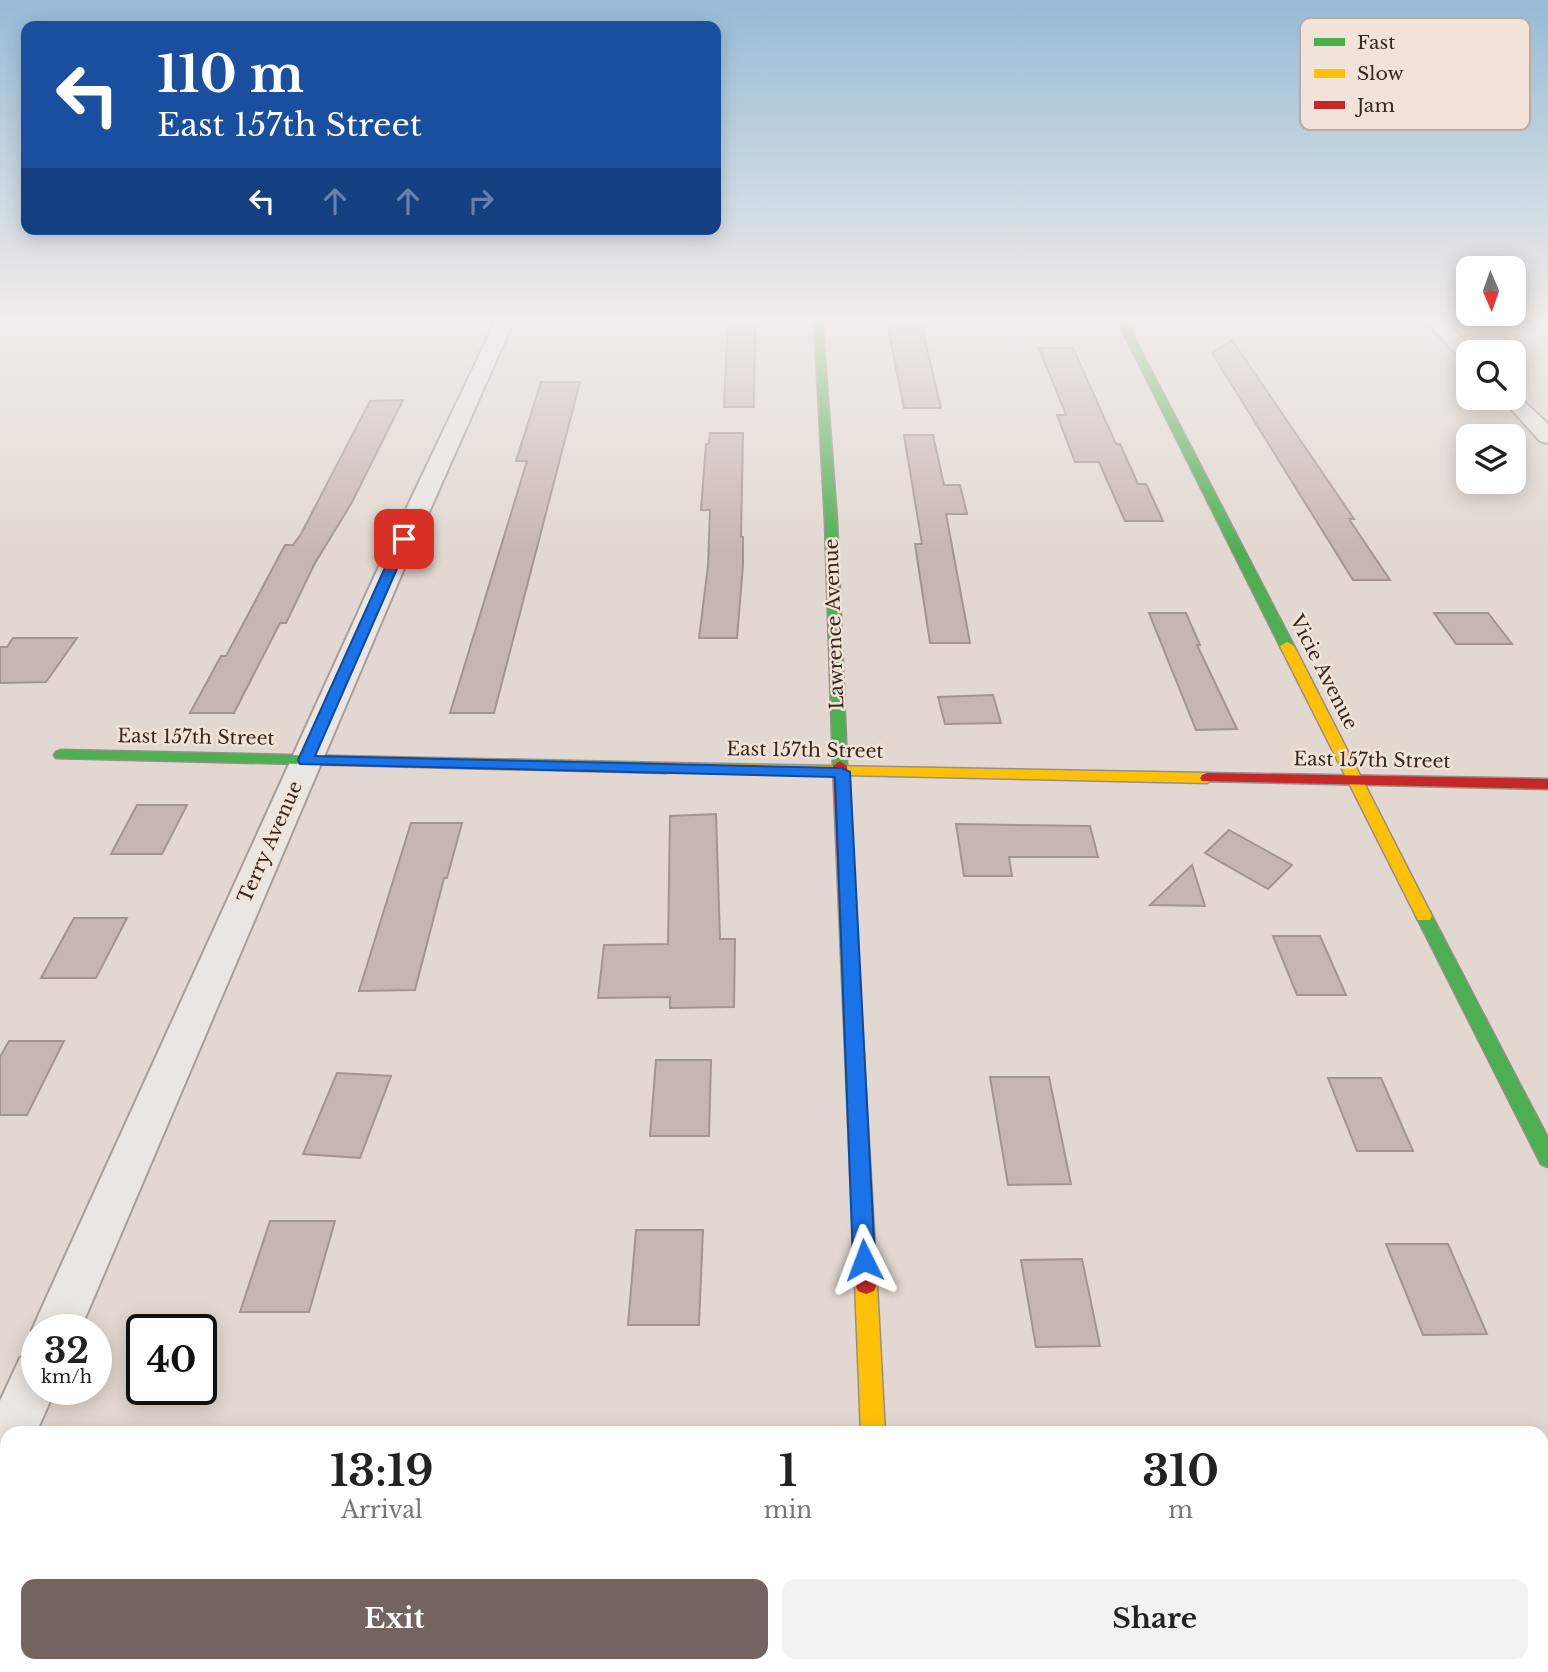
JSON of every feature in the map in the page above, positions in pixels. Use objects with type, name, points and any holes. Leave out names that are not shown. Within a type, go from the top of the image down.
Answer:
[{"type":"street","name":"Terry Avenue","points":[[63,1314],[306,760],[471,396]]},
{"type":"street","name":"Lawrence Avenue","points":[[823,396],[873,1426]]},
{"type":"street","name":"Vicie Avenue","points":[[1160,396],[1548,1158]]},
{"type":"street","points":[[1523,410],[1548,436]]},
{"type":"street","name":"East 157th Street","points":[[61,755],[1548,784]]},
{"type":"street","points":[[14,1426],[24,1405]]},
{"type":"building","points":[[537,396],[576,396],[494,713],[450,713],[527,461],[516,461]]},
{"type":"building","points":[[724,396],[754,396],[754,407],[724,407]]},
{"type":"building","points":[[902,396],[938,396],[941,408],[904,408]]},
{"type":"building","points":[[1058,396],[1095,396],[1116,444],[1120,444],[1138,484],[1146,484],[1163,521],[1125,521],[1099,462],[1075,462],[1057,415],[1066,415]]},
{"type":"building","points":[[1239,396],[1270,396],[1354,519],[1349,519],[1390,580],[1353,580]]},
{"type":"building","points":[[403,400],[351,504],[315,563],[286,623],[280,623],[234,713],[190,713],[221,656],[226,656],[285,545],[293,545],[301,534],[370,401]]},
{"type":"building","points":[[710,433],[743,433],[743,565],[737,638],[699,638],[708,566],[710,510],[701,510],[706,444],[709,444]]},
{"type":"building","points":[[904,435],[933,435],[944,485],[960,485],[967,514],[946,514],[970,643],[930,643],[915,544],[922,544]]},
{"type":"building","points":[[1149,613],[1186,613],[1200,645],[1197,645],[1237,729],[1196,730]]},
{"type":"building","points":[[1434,613],[1488,613],[1512,644],[1456,644]]},
{"type":"building","points":[[13,638],[77,638],[46,682],[0,683],[0,647],[7,647]]},
{"type":"building","points":[[993,695],[1001,723],[945,724],[938,697]]},
{"type":"building","points":[[137,805],[187,805],[162,854],[111,854]]},
{"type":"building","points":[[716,814],[720,939],[735,939],[734,1007],[670,1008],[670,997],[598,998],[604,945],[668,944],[670,816]]},
{"type":"building","points":[[411,823],[462,823],[447,878],[444,878],[415,990],[359,991]]},
{"type":"building","points":[[956,824],[1090,826],[1098,857],[1009,857],[1012,876],[964,876]]},
{"type":"building","points":[[1229,830],[1292,865],[1268,889],[1205,853]]},
{"type":"building","points":[[1192,865],[1205,906],[1150,905]]},
{"type":"building","points":[[74,918],[127,918],[96,978],[41,978]]},
{"type":"building","points":[[1273,936],[1320,936],[1346,995],[1297,995]]},
{"type":"building","points":[[9,1041],[64,1041],[27,1115],[0,1115],[0,1057]]},
{"type":"building","points":[[656,1060],[711,1060],[709,1136],[650,1136]]},
{"type":"building","points":[[337,1073],[391,1076],[360,1158],[303,1154]]},
{"type":"building","points":[[990,1077],[1049,1077],[1071,1184],[1008,1185]]},
{"type":"building","points":[[1328,1078],[1381,1078],[1413,1151],[1357,1151]]},
{"type":"building","points":[[270,1221],[335,1221],[309,1312],[240,1312]]},
{"type":"building","points":[[636,1230],[703,1230],[699,1325],[628,1325]]},
{"type":"building","points":[[1386,1244],[1448,1244],[1487,1334],[1423,1335]]},
{"type":"building","points":[[1082,1259],[1100,1346],[1036,1347],[1021,1260]]},
{"type":"traffic: fast","points":[[823,396],[831,521],[840,766]]},
{"type":"traffic: fast","points":[[1160,396],[1287,646]]},
{"type":"traffic: fast","points":[[61,755],[666,768]]},
{"type":"traffic: fast","points":[[1424,916],[1548,1158]]},
{"type":"traffic: slow","points":[[1287,646],[1424,916]]},
{"type":"traffic: slow","points":[[666,768],[1207,778]]},
{"type":"traffic: slow","points":[[866,1284],[873,1426]]},
{"type":"traffic: jam","points":[[840,766],[866,1284]]},
{"type":"traffic: jam","points":[[1207,778],[1548,784]]},
{"type":"route","points":[[404,539],[306,760],[842,772],[864,1260]]}]
